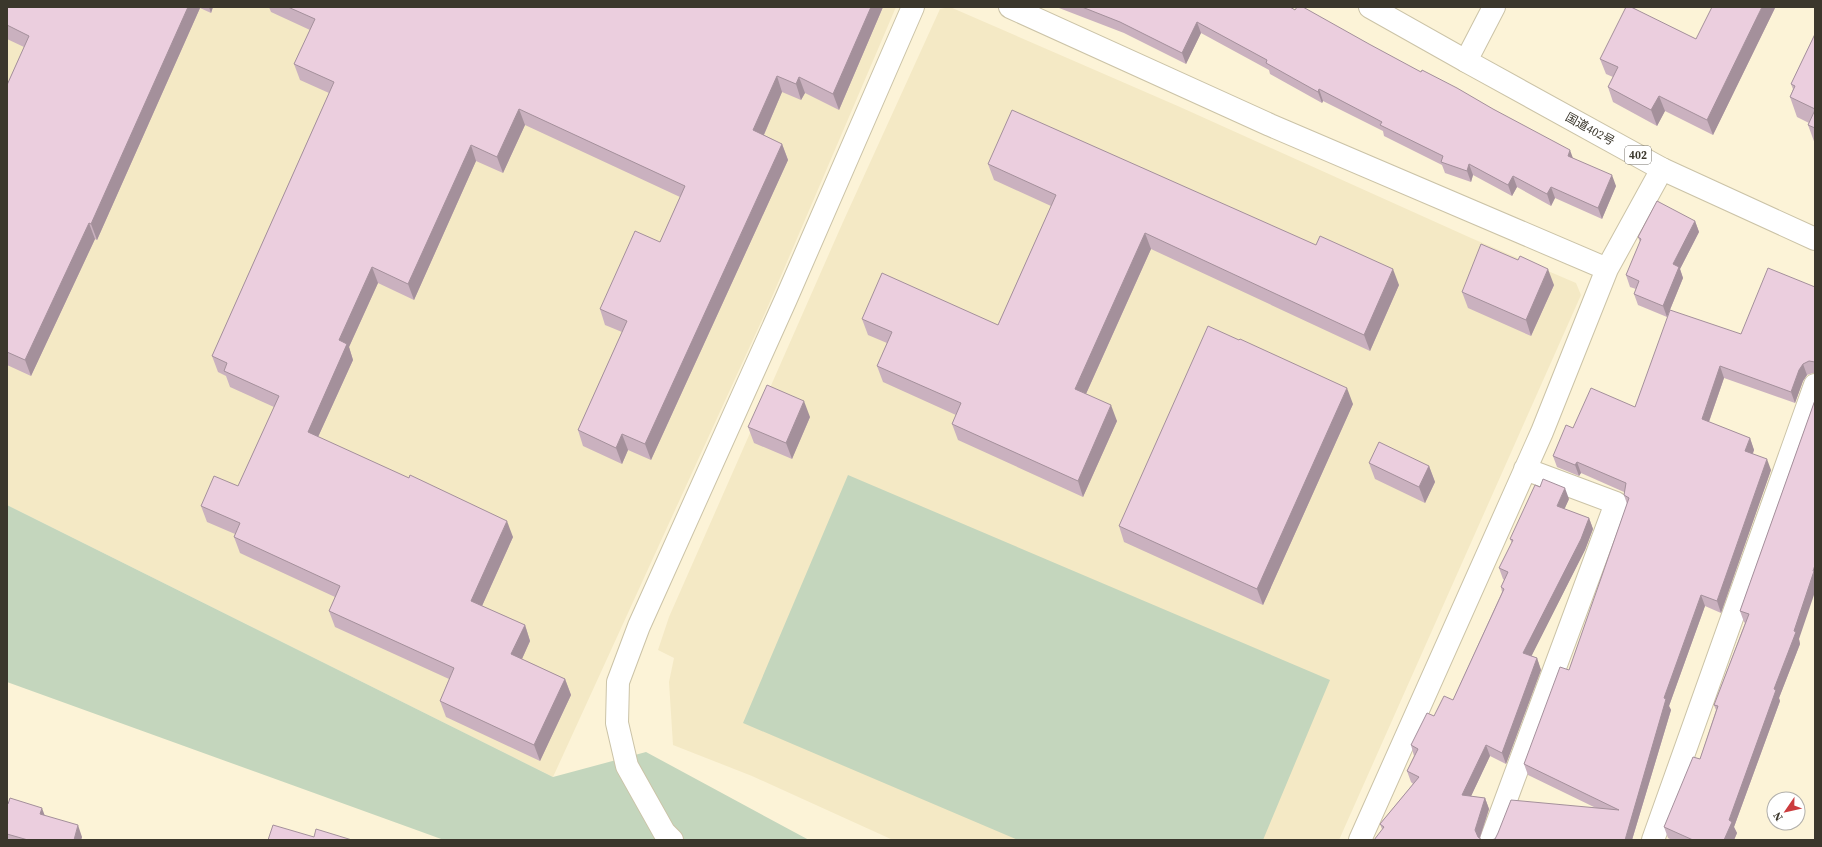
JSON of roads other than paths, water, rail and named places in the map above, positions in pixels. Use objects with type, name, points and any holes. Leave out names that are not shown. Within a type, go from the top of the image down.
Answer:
[{"type":"main road","points":[[672,840],[664,832],[627,766],[618,723],[618,682],[639,626],[786,299],[913,7]]},
{"type":"main road","points":[[1010,7],[1270,125],[1607,269]]},
{"type":"main road","name":"国道402号","points":[[1370,7],[1662,169],[1815,239]]},
{"type":"main road","points":[[1466,61],[1494,7]]},
{"type":"main road","points":[[1360,840],[1542,432],[1607,269],[1662,169]]},
{"type":"main road","points":[[1653,840],[1815,385]]},
{"type":"main road","points":[[1491,840],[1616,503],[1525,469]]}]
